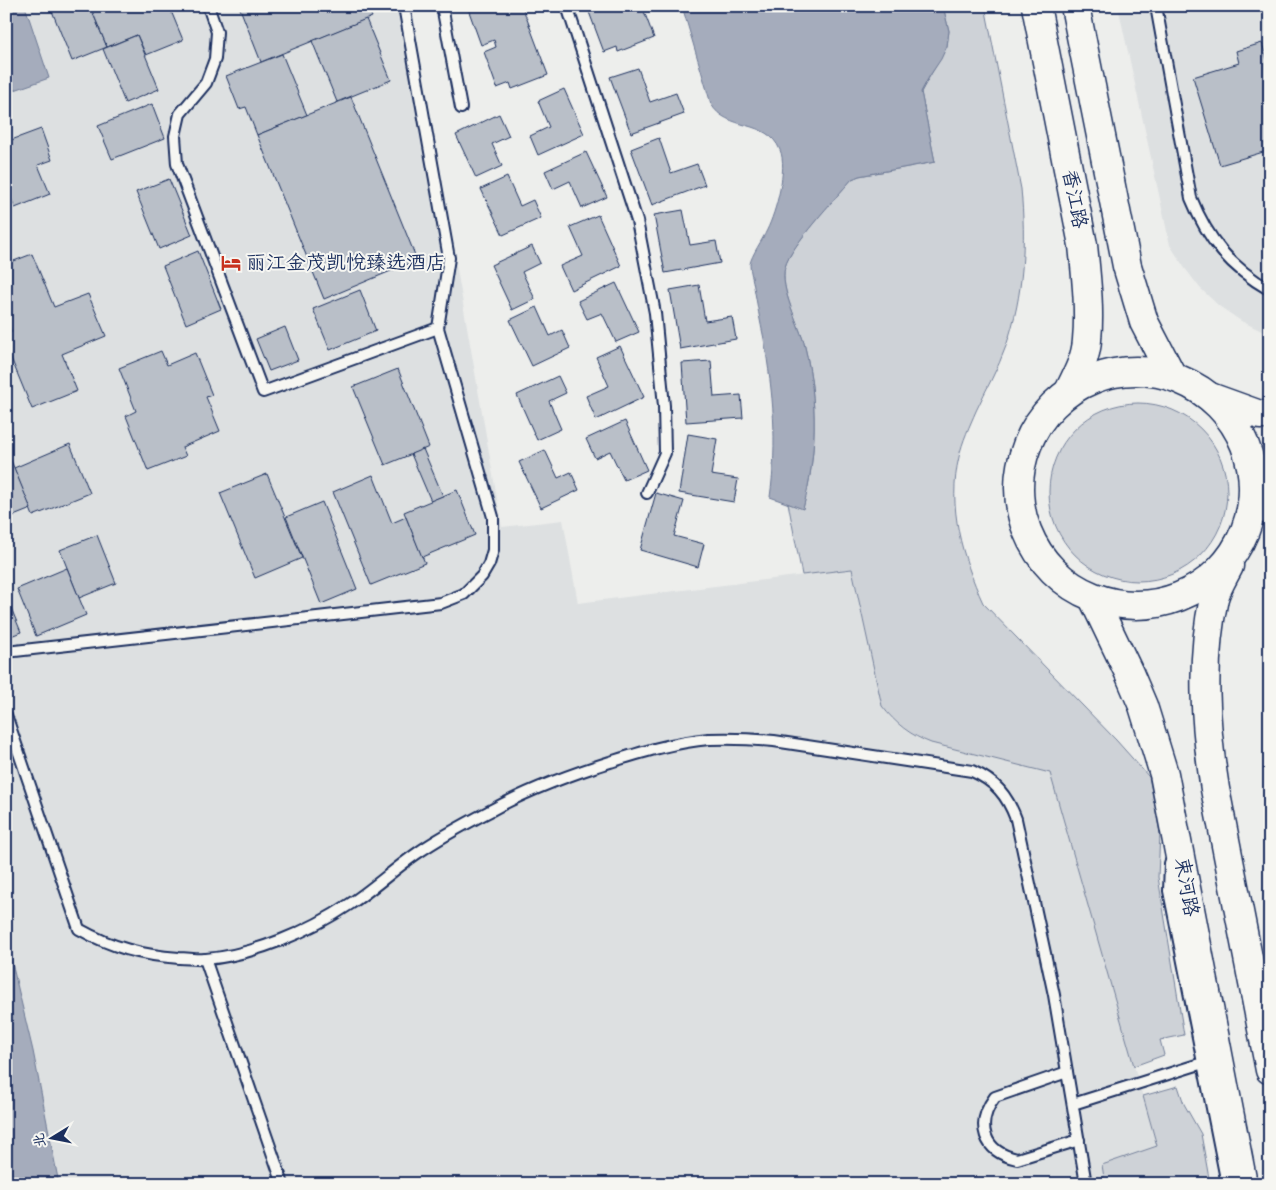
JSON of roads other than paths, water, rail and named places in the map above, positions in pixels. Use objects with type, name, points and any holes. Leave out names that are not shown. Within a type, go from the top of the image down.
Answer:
[{"type":"main road","name":"香江路","points":[[1036,6],[1083,245],[1086,276],[1087,341],[1080,370],[1069,391]]},
{"type":"main road","name":"香江路","points":[[1076,6],[1127,266],[1144,322],[1172,376]]},
{"type":"main road","points":[[1235,552],[1220,571],[1204,585],[1185,596],[1164,603],[1143,606],[1121,606],[1094,600],[1061,580],[1033,546],[1024,525],[1019,504],[1018,482],[1021,460],[1039,421],[1069,391],[1088,380],[1129,370],[1151,371],[1172,376],[1192,385],[1210,397],[1225,412],[1238,430],[1247,450],[1252,471],[1253,493],[1260,508],[1235,552],[1215,596],[1206,670],[1207,732],[1215,789],[1270,1070]]},
{"type":"main road","points":[[1210,397],[1260,415],[1270,415]]},
{"type":"main road","name":"束河路","points":[[1094,600],[1129,673],[1155,740],[1172,809],[1209,1053],[1243,1184]]},
{"type":"lane","points":[[208,6],[218,32],[215,59],[206,83],[180,114],[175,136],[175,150],[177,164],[263,392],[438,328]]},
{"type":"lane","points":[[6,652],[441,603],[464,594],[482,576],[489,564],[493,550],[493,517],[438,328],[449,258],[404,6]]},
{"type":"lane","points":[[442,6],[461,108]]},
{"type":"lane","points":[[567,6],[637,221],[655,313],[664,406],[665,453],[647,493]]},
{"type":"lane","points":[[1156,6],[1191,198],[1199,218],[1222,253],[1238,268],[1270,290]]},
{"type":"lane","points":[[6,715],[79,929],[100,941],[122,950],[159,956],[205,959],[252,949],[286,937],[319,922],[350,904],[416,854],[452,831],[530,792],[578,772],[652,749],[677,743],[742,738],[972,770],[988,779],[1002,791],[1016,819],[1054,995],[1086,1184]]},
{"type":"lane","points":[[205,959],[283,1184]]},
{"type":"lane","points":[[1073,1104],[1209,1053],[1227,1184]]},
{"type":"lane","points":[[1067,1072],[995,1097],[985,1114],[985,1133],[997,1151],[1006,1157],[1017,1159],[1079,1140]]},
{"type":"water","points":[[6,6],[25,6],[49,78],[6,93]]},
{"type":"water","points":[[682,6],[943,6],[949,31],[947,46],[921,92],[935,162],[859,176],[852,179],[805,234],[785,267],[784,276],[787,296],[805,347],[814,408],[811,468],[803,509],[770,497],[774,456],[772,399],[764,339],[750,267],[777,202],[782,178],[782,158],[774,140],[766,133],[727,118],[718,113],[711,104]]},
{"type":"water","points":[[6,938],[33,1051],[59,1184],[14,1184],[6,1143]]},
{"type":"place","name":"丽江金茂凯悦臻选酒店","points":[[231,263]]}]
